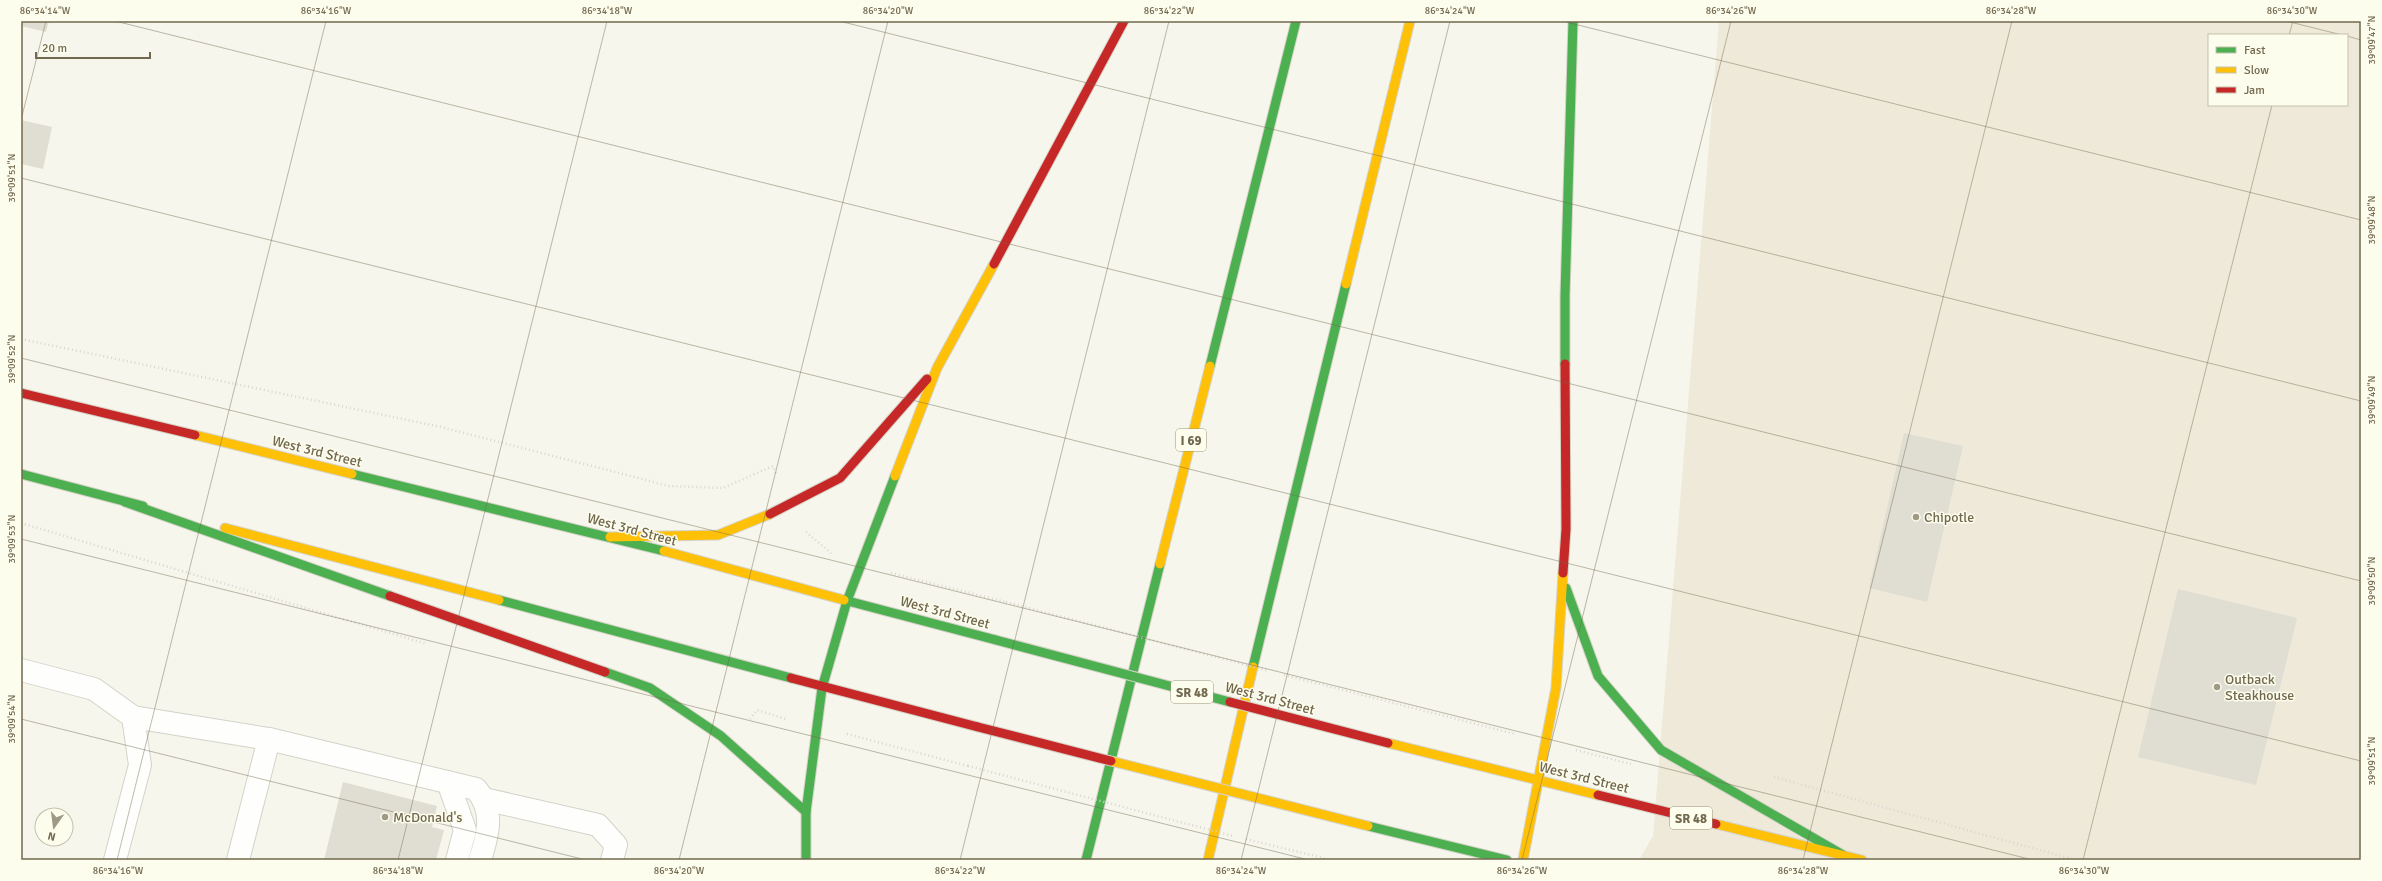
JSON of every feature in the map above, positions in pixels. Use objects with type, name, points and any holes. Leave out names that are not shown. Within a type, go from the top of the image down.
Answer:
[{"type":"main road","points":[[806,860],[806,812],[822,688],[847,601],[937,368],[1050,163],[1124,21]]},
{"type":"main road","name":"I 69","points":[[1086,860],[1296,21]]},
{"type":"main road","points":[[1208,860],[1269,596],[1410,21]]},
{"type":"main road","points":[[1523,860],[1556,688],[1563,580],[1566,529],[1565,296],[1573,21]]},
{"type":"main road","points":[[610,537],[718,535],[777,511],[840,478],[937,368]]},
{"type":"main road","name":"West 3rd Street","points":[[21,393],[610,537],[847,601],[1388,743],[1862,860]]},
{"type":"main road","points":[[21,474],[822,688],[1507,860]]},
{"type":"main road","points":[[125,502],[650,688],[721,736],[806,812]]},
{"type":"main road","points":[[1563,580],[1598,676],[1662,750],[1843,855]]},
{"type":"street","points":[[21,670],[94,689],[133,717],[269,740],[476,789],[484,799],[490,829],[480,860]]},
{"type":"street","points":[[115,860],[140,765],[133,717]]},
{"type":"street","points":[[238,860],[269,740]]},
{"type":"street","points":[[448,782],[465,830],[456,860]]},
{"type":"street","points":[[484,799],[598,825],[616,845],[612,860]]},
{"type":"path","points":[[21,340],[441,427],[669,486],[723,488],[772,466],[778,477]]},
{"type":"path","points":[[21,523],[434,646]]},
{"type":"path","points":[[804,530],[832,554]]},
{"type":"path","points":[[908,579],[1006,602],[1486,727]]},
{"type":"path","points":[[749,720],[757,710],[790,720]]},
{"type":"path","points":[[891,746],[1233,836],[1331,860]]},
{"type":"path","points":[[1575,750],[1635,765]]},
{"type":"path","points":[[1769,775],[2076,860]]},
{"type":"shaded area","points":[[1719,21],[2361,21],[2361,860],[1639,860],[1653,836]]},
{"type":"building","points":[[21,21],[49,21],[46,32],[21,26]]},
{"type":"building","points":[[21,120],[52,127],[43,169],[21,164]]},
{"type":"building","name":"Chipotle","points":[[1904,433],[1963,446],[1927,602],[1869,588]]},
{"type":"building","name":"Outback Steakhouse","points":[[2178,589],[2297,618],[2256,785],[2138,757]]},
{"type":"building","name":"McDonald's","points":[[343,782],[437,806],[432,827],[444,830],[436,860],[324,860]]},
{"type":"traffic: fast","points":[[1210,366],[1296,21]]},
{"type":"traffic: fast","points":[[1565,364],[1565,296],[1573,21]]},
{"type":"traffic: fast","points":[[1253,667],[1346,284]]},
{"type":"traffic: fast","points":[[21,474],[143,506]]},
{"type":"traffic: fast","points":[[352,474],[664,551]]},
{"type":"traffic: fast","points":[[806,860],[806,812],[822,688],[847,601],[895,476]]},
{"type":"traffic: fast","points":[[125,502],[390,596]]},
{"type":"traffic: fast","points":[[1086,860],[1160,564]]},
{"type":"traffic: fast","points":[[1566,588],[1598,676],[1661,750],[1843,855]]},
{"type":"traffic: fast","points":[[499,600],[791,678]]},
{"type":"traffic: fast","points":[[844,600],[996,640]]},
{"type":"traffic: fast","points":[[996,640],[1230,702]]},
{"type":"traffic: fast","points":[[605,672],[650,688],[721,736],[806,812]]},
{"type":"traffic: fast","points":[[1368,826],[1507,860]]},
{"type":"traffic: slow","points":[[1346,284],[1410,21]]},
{"type":"traffic: slow","points":[[895,476],[937,368],[994,264]]},
{"type":"traffic: slow","points":[[1160,564],[1210,366]]},
{"type":"traffic: slow","points":[[195,435],[352,474]]},
{"type":"traffic: slow","points":[[610,537],[718,535],[770,514]]},
{"type":"traffic: slow","points":[[225,528],[499,600]]},
{"type":"traffic: slow","points":[[664,551],[844,600]]},
{"type":"traffic: slow","points":[[1523,860],[1556,688],[1563,573]]},
{"type":"traffic: slow","points":[[1208,860],[1253,667]]},
{"type":"traffic: slow","points":[[1388,743],[1598,795]]},
{"type":"traffic: slow","points":[[1111,761],[1368,826]]},
{"type":"traffic: slow","points":[[1716,824],[1862,860]]},
{"type":"traffic: jam","points":[[994,264],[1124,21]]},
{"type":"traffic: jam","points":[[1563,573],[1566,529],[1565,364]]},
{"type":"traffic: jam","points":[[770,514],[840,478],[927,379]]},
{"type":"traffic: jam","points":[[21,393],[195,435]]},
{"type":"traffic: jam","points":[[390,596],[605,672]]},
{"type":"traffic: jam","points":[[791,678],[978,727]]},
{"type":"traffic: jam","points":[[1230,702],[1388,743]]},
{"type":"traffic: jam","points":[[978,727],[1111,761]]},
{"type":"traffic: jam","points":[[1598,795],[1716,824]]},
{"type":"place","name":"Chipotle","points":[[1916,517]]},
{"type":"place","name":"Outback Steakhouse","points":[[2217,687]]},
{"type":"place","name":"McDonald's","points":[[385,817]]}]
